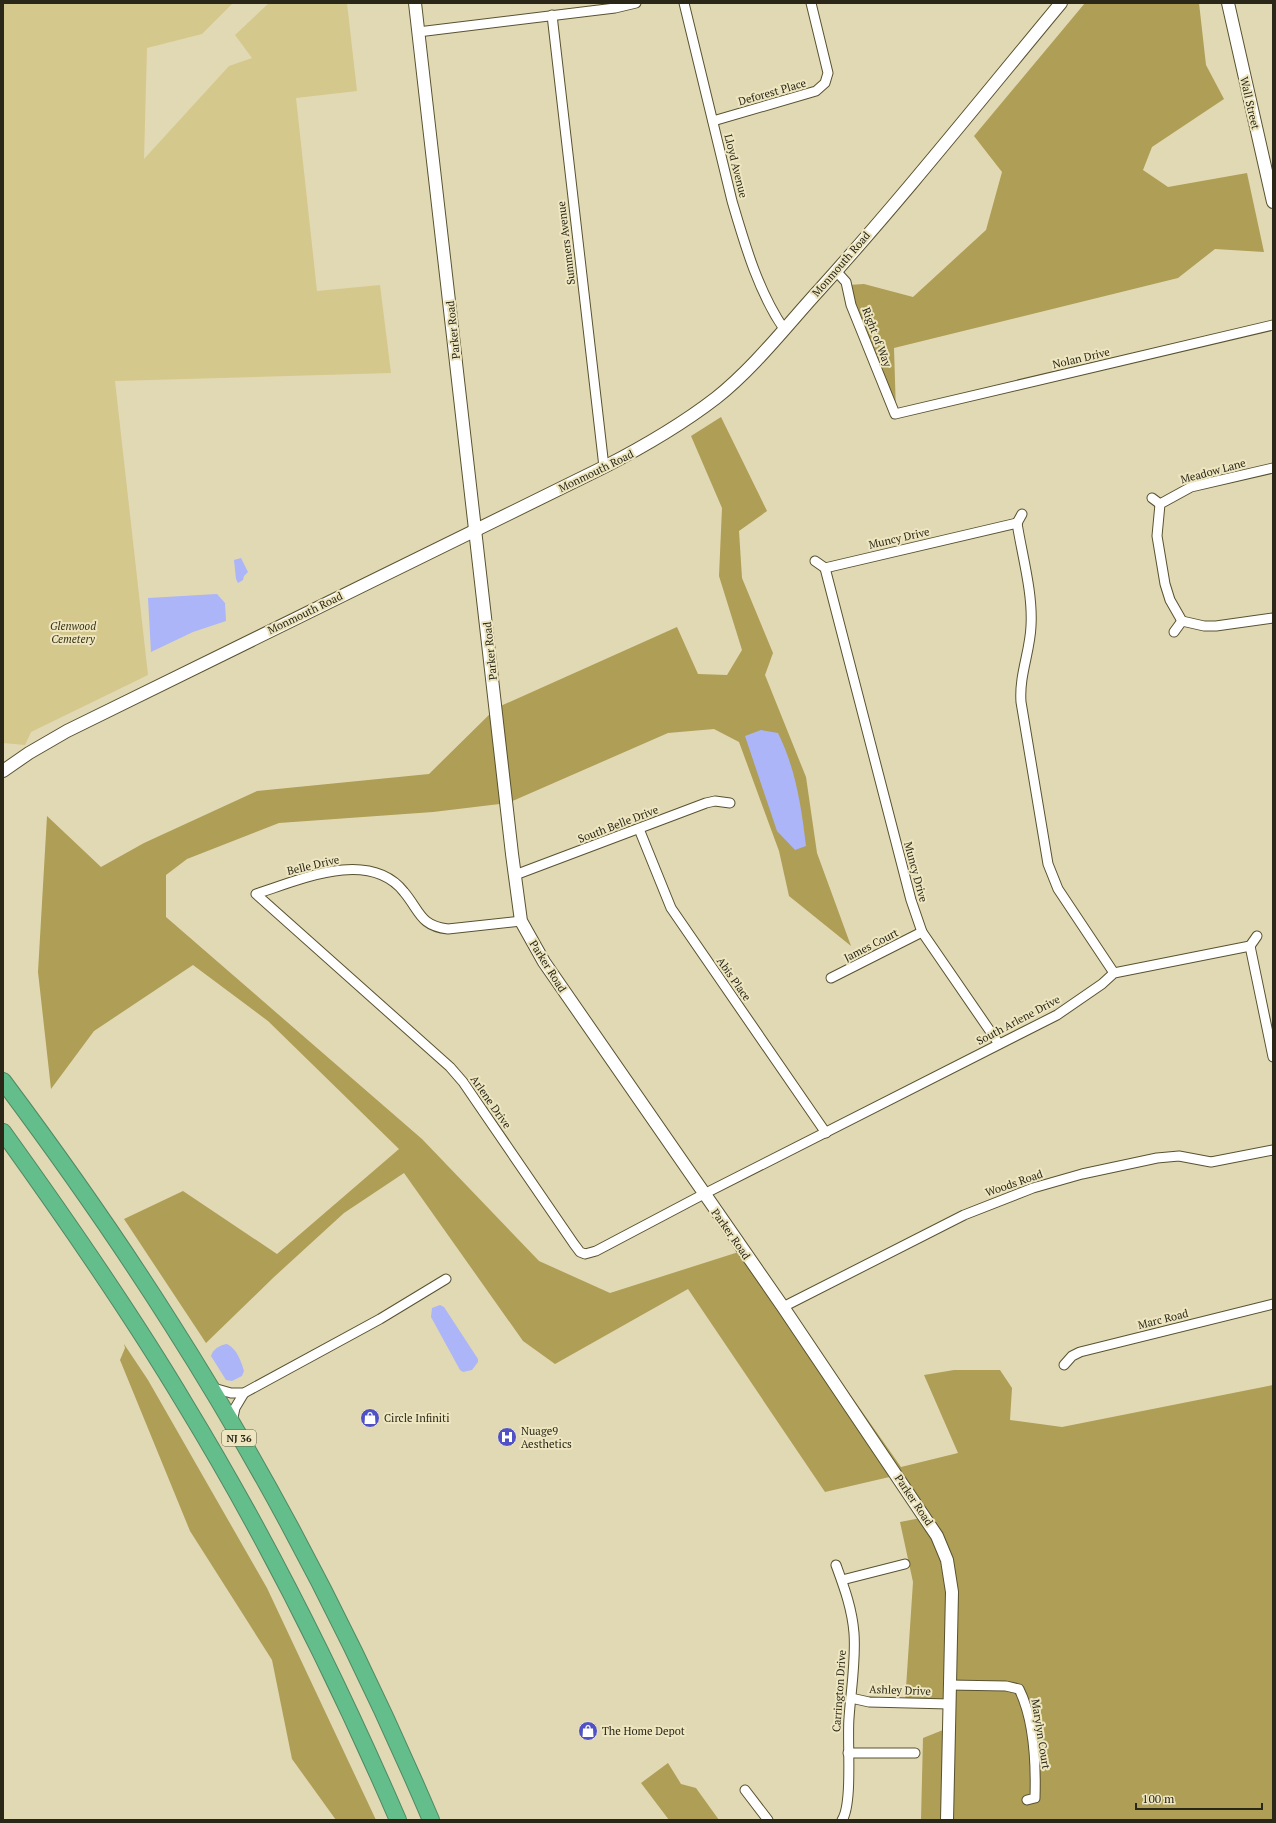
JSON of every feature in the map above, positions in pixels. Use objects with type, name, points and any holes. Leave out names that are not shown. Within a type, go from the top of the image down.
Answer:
[{"type":"highway","name":"NJ 36","points":[[3,1081],[90,1202],[172,1326],[259,1471],[318,1579],[378,1700],[432,1820]]},
{"type":"highway","name":"NJ 36","points":[[3,1132],[140,1330],[186,1405],[260,1534],[322,1653],[398,1820]]},
{"type":"street","name":"Parker Road","points":[[415,3],[512,854],[521,921],[544,962],[783,1307],[937,1536],[947,1560],[952,1592],[947,1820]]},
{"type":"street","points":[[418,32],[615,8],[636,3]]},
{"type":"street","name":"Lloyd Avenue","points":[[684,3],[732,201],[745,243],[768,302],[784,329]]},
{"type":"street","name":"Deforest Place","points":[[713,121],[816,91],[825,83],[828,72],[811,3]]},
{"type":"street","name":"Monmouth Road","points":[[3,771],[67,730],[604,467],[658,438],[716,397],[739,378],[836,271],[1061,3]]},
{"type":"street","name":"Wall Street","points":[[1228,3],[1273,202]]},
{"type":"street","name":"Summers Avenue","points":[[552,15],[604,467]]},
{"type":"street","name":"Right of Way","points":[[836,271],[846,282],[851,305],[895,414]]},
{"type":"street","name":"Nolan Drive","points":[[895,414],[1273,325]]},
{"type":"street","name":"Meadow Lane","points":[[1160,504],[1191,487],[1273,468]]},
{"type":"street","points":[[1152,498],[1160,504],[1157,536],[1165,584],[1170,600],[1182,621]]},
{"type":"street","points":[[1022,514],[1017,523],[1032,618],[1021,682],[1020,702],[1048,864],[1058,889],[1114,973]]},
{"type":"street","name":"Muncy Drive","points":[[999,1044],[922,932],[911,900],[825,568],[1017,523]]},
{"type":"street","points":[[815,561],[825,568]]},
{"type":"street","points":[[1182,621],[1216,626],[1273,618]]},
{"type":"street","points":[[1174,632],[1182,621]]},
{"type":"street","name":"South Belle Drive","points":[[515,875],[706,803],[715,801],[730,803]]},
{"type":"street","name":"Abis Place","points":[[639,829],[666,897],[676,916],[826,1132]]},
{"type":"street","name":"Belle Drive","points":[[256,894],[326,872],[344,869],[364,870],[380,875],[397,885],[404,892],[422,917],[437,928],[448,929],[521,921]]},
{"type":"street","name":"Arlene Drive","points":[[256,894],[450,1067],[463,1082],[580,1252],[588,1254],[596,1251],[704,1194]]},
{"type":"street","name":"James Court","points":[[831,978],[922,932]]},
{"type":"street","points":[[1257,936],[1250,946],[1270,1022],[1273,1057]]},
{"type":"street","name":"South Arlene Drive","points":[[704,1194],[1057,1015],[1102,984],[1114,973],[1250,946]]},
{"type":"street","name":"Woods Road","points":[[783,1307],[964,1215],[1033,1188],[1082,1174],[1157,1158],[1179,1156],[1211,1162],[1273,1150]]},
{"type":"street","points":[[209,1386],[231,1393],[244,1393],[380,1319],[446,1280]]},
{"type":"street","name":"Marc Road","points":[[1064,1365],[1072,1356],[1080,1352],[1273,1304]]},
{"type":"street","points":[[232,1426],[232,1416],[244,1393]]},
{"type":"street","points":[[842,1580],[904,1564]]},
{"type":"street","name":"Carrington Drive","points":[[836,1565],[849,1601],[854,1633],[854,1679],[848,1718],[848,1799],[845,1815],[842,1820]]},
{"type":"street","name":"Marylyn Court","points":[[949,1685],[1006,1686],[1019,1689],[1026,1702],[1036,1774],[1035,1798],[1027,1800]]},
{"type":"street","name":"Ashley Drive","points":[[851,1698],[869,1702],[949,1704]]},
{"type":"street","points":[[848,1753],[915,1753]]},
{"type":"street","points":[[745,1790],[768,1820]]},
{"type":"green space","name":"Glenwood Cemetery","points":[[3,3],[233,3],[202,34],[147,48],[144,159],[229,66],[252,58],[235,35],[269,3],[347,3],[357,91],[296,98],[317,291],[380,285],[391,373],[115,381],[148,675],[31,732],[25,745],[3,743]]},
{"type":"shaded area","points":[[1085,3],[1199,3],[1206,65],[1224,99],[1152,147],[1143,170],[1168,187],[1247,173],[1264,252],[1215,249],[1178,278],[894,348],[896,413],[848,285],[864,284],[913,297],[986,230],[1002,172],[974,136]]},
{"type":"shaded area","points":[[721,417],[767,511],[739,531],[742,578],[773,653],[765,675],[806,777],[817,853],[851,946],[789,896],[779,851],[739,742],[714,729],[668,733],[508,803],[433,812],[279,823],[187,859],[166,875],[166,917],[422,1139],[539,1261],[610,1293],[748,1249],[901,1467],[958,1453],[924,1375],[954,1370],[1000,1370],[1012,1388],[1010,1420],[1062,1427],[1273,1385],[1273,1820],[921,1820],[923,1738],[948,1728],[949,1705],[905,1703],[913,1582],[900,1522],[926,1517],[898,1475],[825,1492],[688,1289],[555,1364],[523,1341],[404,1173],[344,1213],[274,1277],[206,1343],[124,1219],[183,1191],[277,1254],[399,1149],[268,1021],[193,965],[94,1031],[51,1089],[38,972],[47,816],[101,867],[144,843],[257,791],[429,774],[496,708],[677,627],[698,674],[727,675],[742,650],[719,576],[722,508],[691,436]]},
{"type":"shaded area","points":[[124,1344],[148,1380],[267,1588],[376,1820],[336,1820],[292,1759],[272,1660],[190,1531],[120,1360],[125,1348]]},
{"type":"shaded area","points":[[668,1763],[681,1784],[696,1788],[719,1820],[669,1820],[641,1783]]},
{"type":"water","points":[[241,558],[248,572],[244,576],[243,580],[238,583],[236,579],[234,560]]},
{"type":"water","points":[[217,594],[225,603],[226,621],[193,632],[151,652],[148,598]]},
{"type":"water","points":[[761,730],[778,733],[789,760],[797,788],[806,846],[795,850],[777,831],[745,736]]},
{"type":"water","points":[[440,1305],[444,1307],[478,1359],[478,1362],[472,1370],[463,1372],[460,1370],[431,1317],[432,1308]]},
{"type":"water","points":[[227,1344],[236,1352],[244,1371],[242,1376],[232,1381],[226,1380],[211,1356],[213,1351],[217,1348]]},
{"type":"place","name":"Circle Infiniti","points":[[370,1418]]},
{"type":"place","name":"Nuage9 Aesthetics","points":[[507,1437]]},
{"type":"place","name":"The Home Depot","points":[[588,1731]]}]
